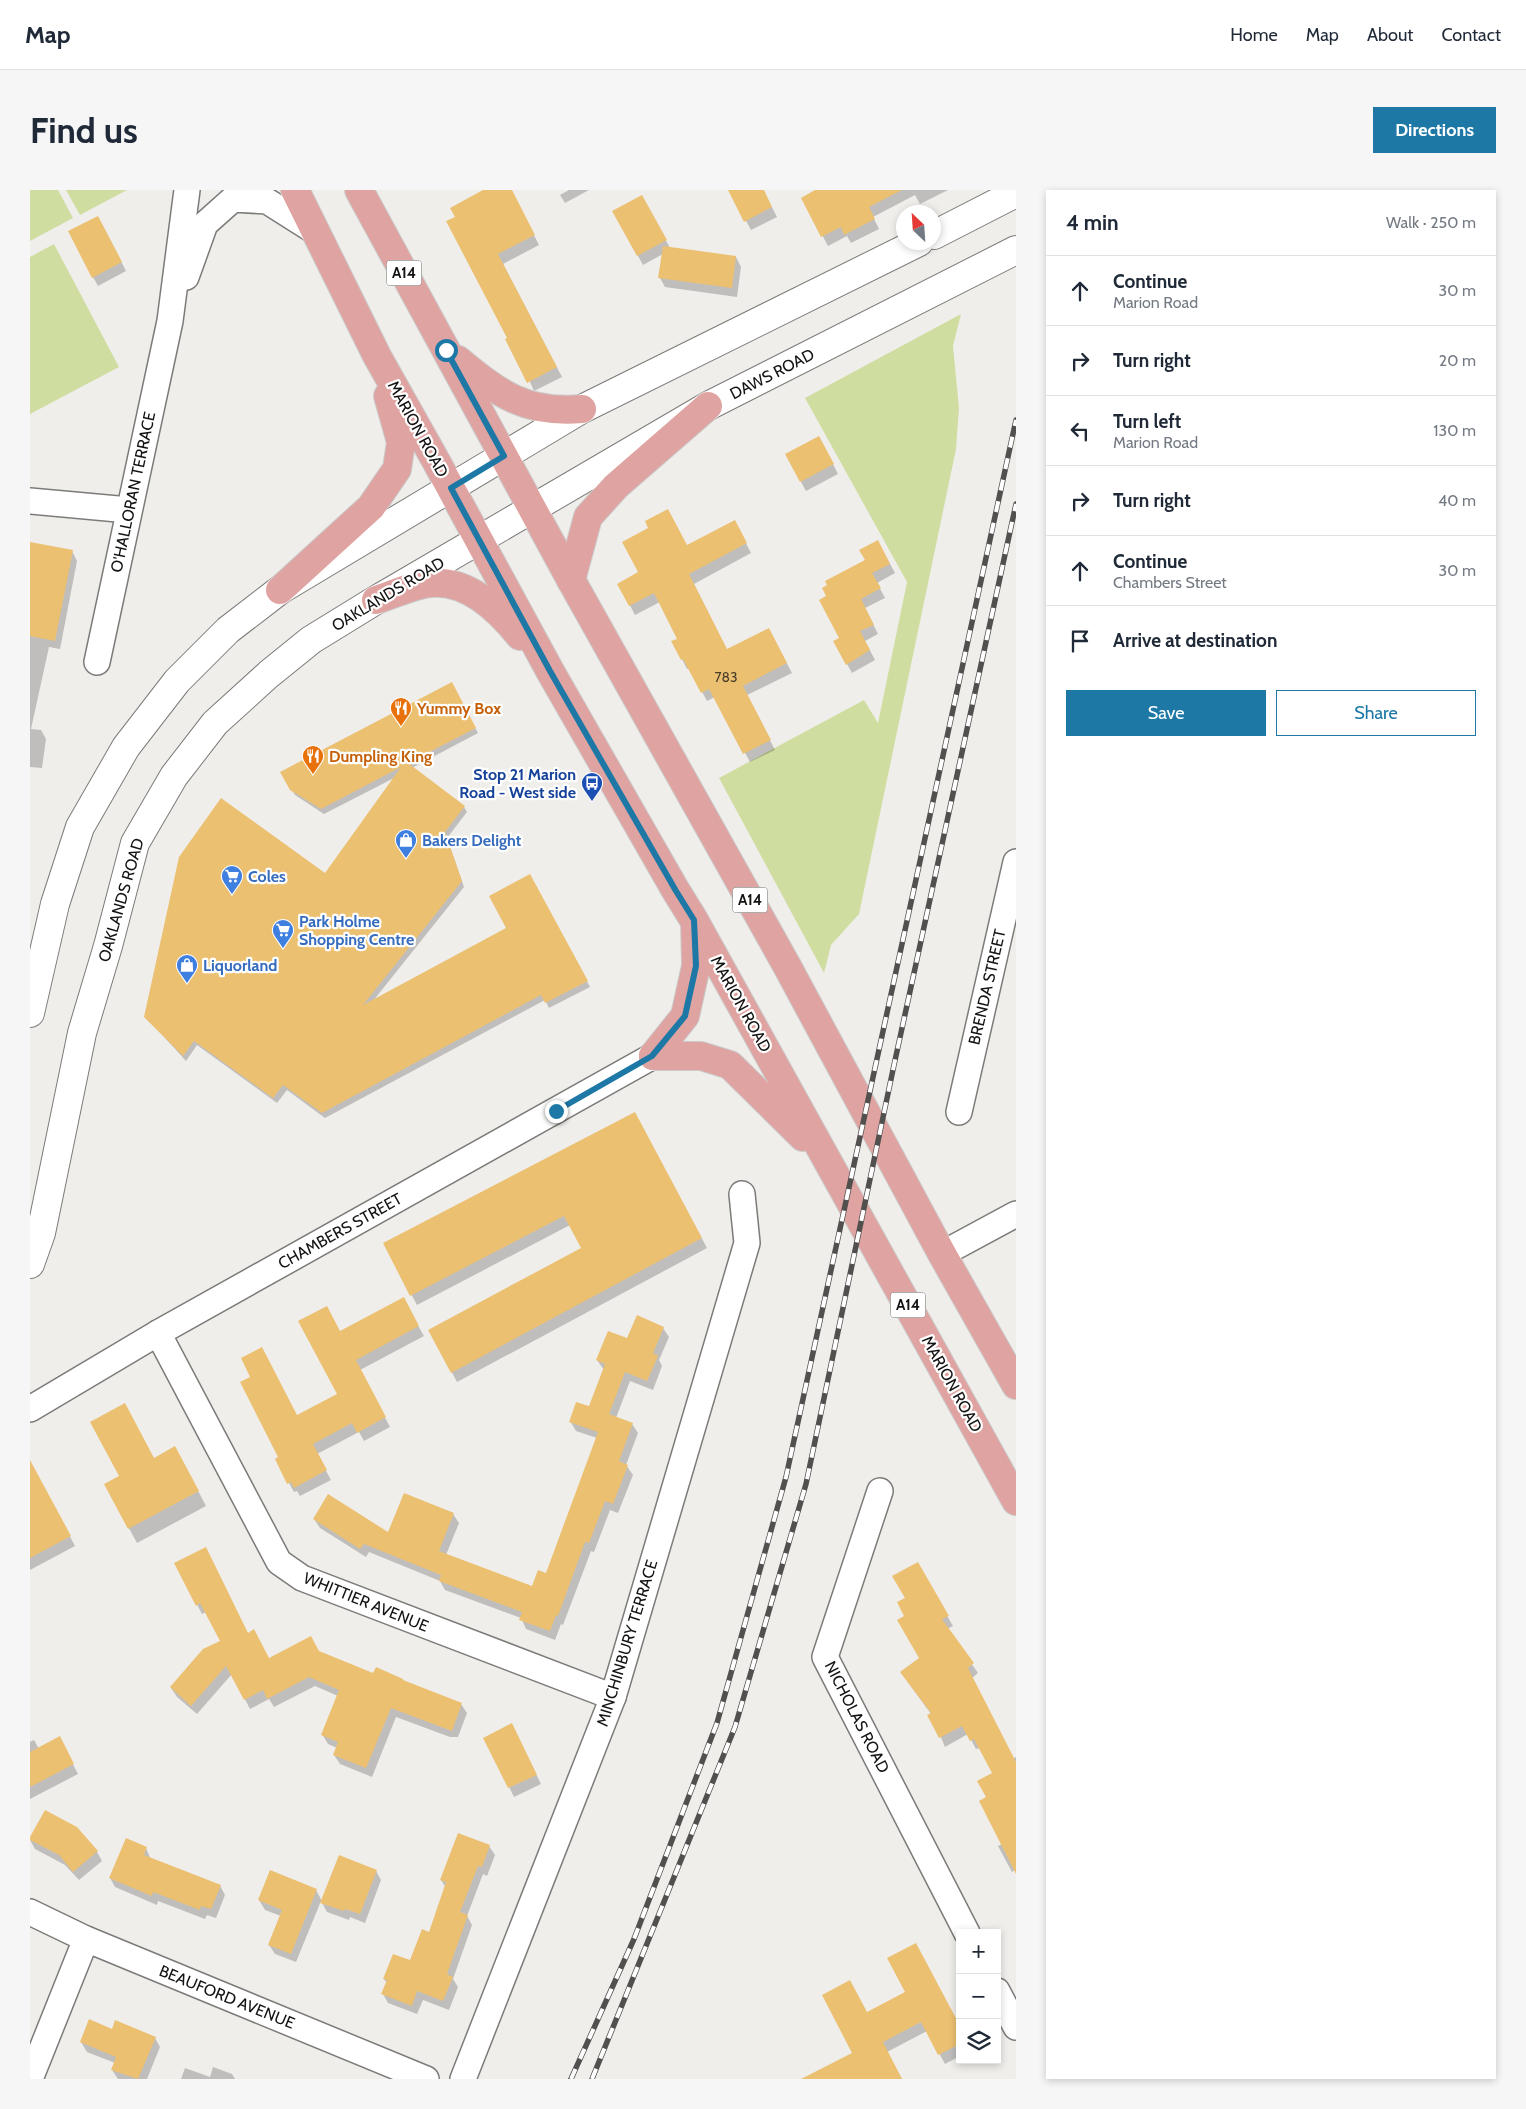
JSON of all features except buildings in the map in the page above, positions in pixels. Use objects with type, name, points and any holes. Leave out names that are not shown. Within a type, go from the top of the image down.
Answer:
[{"type":"main road","name":"MARION ROAD","points":[[295,190],[377,356],[550,671],[694,920],[798,1109],[834,1169],[1016,1501]]},
{"type":"main road","name":"A14","points":[[359,190],[571,580],[787,966],[942,1254],[1016,1385]]},
{"type":"main road","points":[[941,231],[1016,192]]},
{"type":"main road","points":[[280,590],[582,409],[903,250]]},
{"type":"main road","name":"DAWS ROAD","points":[[533,508],[708,406],[1016,250]]},
{"type":"main road","points":[[446,350],[491,387],[517,401],[538,408],[561,411],[582,409]]},
{"type":"main road","points":[[30,1013],[55,904],[80,827],[126,748],[177,682],[228,630],[280,590],[372,507],[397,469],[401,442],[377,356]]},
{"type":"main road","points":[[571,580],[588,517],[616,486],[708,406]]},
{"type":"main road","name":"OAKLANDS ROAD","points":[[30,1264],[41,1233],[82,1033],[108,946],[135,843],[174,776],[215,723],[269,674],[311,640],[533,508]]},
{"type":"main road","points":[[376,600],[430,583],[457,585],[475,594],[505,617],[550,671]]},
{"type":"main road","points":[[652,1056],[685,1016],[696,966],[694,920]]},
{"type":"main road","points":[[652,1056],[701,1056],[730,1065],[834,1169]]},
{"type":"street","name":"O'HALLORAN TERRACE","points":[[97,662],[170,321],[187,190]]},
{"type":"street","name":"O'HALLORAN TERRACE","points":[[170,321],[205,224],[233,199],[267,201],[316,232]]},
{"type":"street","points":[[30,502],[129,510]]},
{"type":"street","name":"BRENDA STREET","points":[[959,1112],[1016,862]]},
{"type":"street","name":"CHAMBERS STREET","points":[[30,1409],[158,1333],[652,1056]]},
{"type":"street","name":"MINCHINBURY TERRACE","points":[[463,2079],[613,1697],[747,1242],[742,1194]]},
{"type":"street","points":[[942,1254],[1016,1214]]},
{"type":"street","name":"WHITTIER AVENUE","points":[[158,1333],[279,1562],[302,1578],[613,1697]]},
{"type":"street","name":"NICHOLAS ROAD","points":[[880,1491],[825,1657],[965,1929]]},
{"type":"street","name":"BEAUFORD AVENUE","points":[[30,1912],[86,1939],[426,2079]]},
{"type":"street","points":[[30,2079],[86,1939]]},
{"type":"street","points":[[1001,1998],[1016,2027]]},
{"type":"green space","points":[[30,190],[58,190],[73,218],[30,241]]},
{"type":"green space","points":[[66,190],[127,190],[80,215]]},
{"type":"green space","points":[[54,244],[119,367],[30,414],[30,257]]},
{"type":"green space","points":[[961,314],[953,346],[959,408],[956,449],[859,914],[831,945],[824,973],[719,778],[864,700],[878,723],[907,582],[805,398]]},
{"type":"railway","points":[[571,2079],[634,1939],[717,1723],[786,1477],[1016,420]]},
{"type":"railway","points":[[592,2079],[735,1727],[806,1484],[894,1065],[1016,504]]},
{"type":"place","name":"Yummy Box","points":[[401,727]]},
{"type":"place","name":"Dumpling King","points":[[313,775]]},
{"type":"place","name":"Stop 21 Marion Road - West side","points":[[592,802]]},
{"type":"place","name":"Bakers Delight","points":[[406,859]]},
{"type":"place","name":"Coles","points":[[232,895]]},
{"type":"place","name":"Park Holme Shopping Centre","points":[[283,949]]},
{"type":"place","name":"Liquorland","points":[[187,984]]},
{"type":"route","points":[[446,350],[504,456],[451,488],[550,671],[694,920],[696,966],[685,1016],[652,1056],[556,1111]]}]
